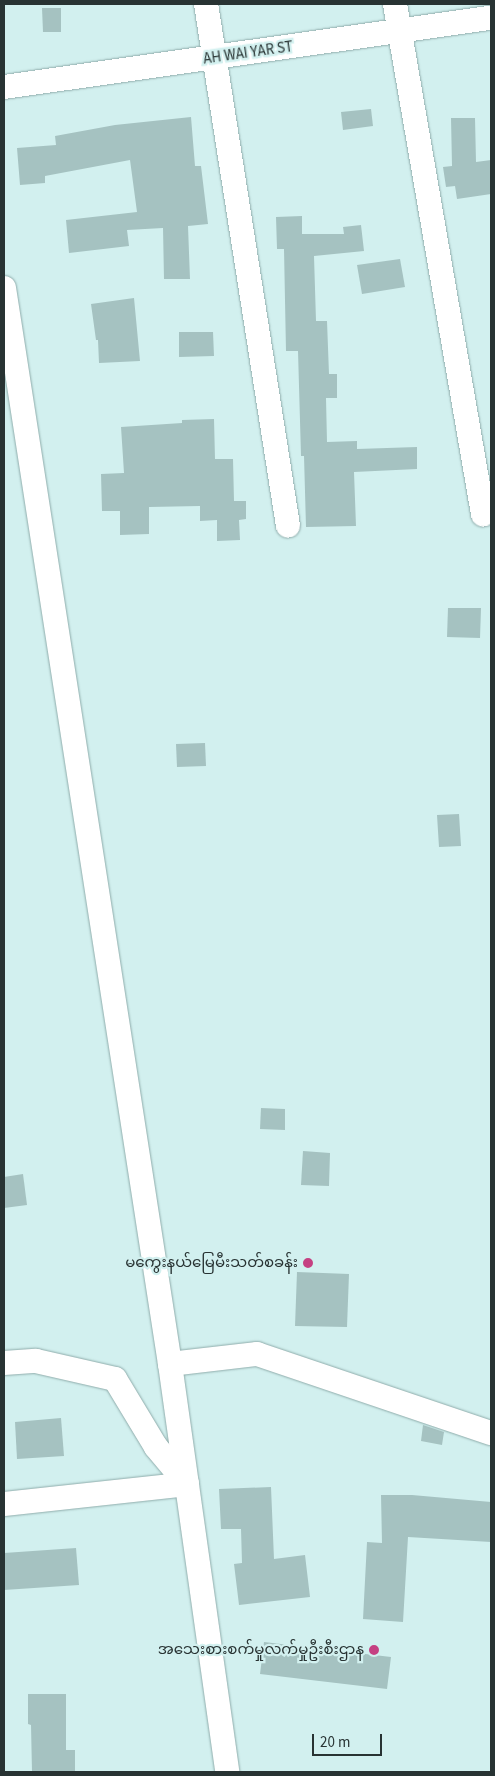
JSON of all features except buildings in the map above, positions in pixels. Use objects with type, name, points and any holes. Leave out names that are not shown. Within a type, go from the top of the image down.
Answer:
[{"type":"street","points":[[206,4],[288,526]]},
{"type":"street","points":[[395,4],[483,514]]},
{"type":"street","name":"AH WAI YAR ST","points":[[4,87],[491,18]]},
{"type":"street","points":[[4,288],[170,1364],[227,1772]]},
{"type":"street","points":[[170,1364],[257,1354],[491,1432]]},
{"type":"street","points":[[4,1363],[36,1360],[115,1379],[156,1447],[187,1484]]},
{"type":"street","points":[[4,1504],[187,1484]]},
{"type":"place","name":"မကွေးနယ်မြေမီးသတ်စခန်း","points":[[308,1263]]},
{"type":"place","name":"အသေးစားစက်မှုလက်မှုဦးစီးဌာန","points":[[374,1650]]}]
